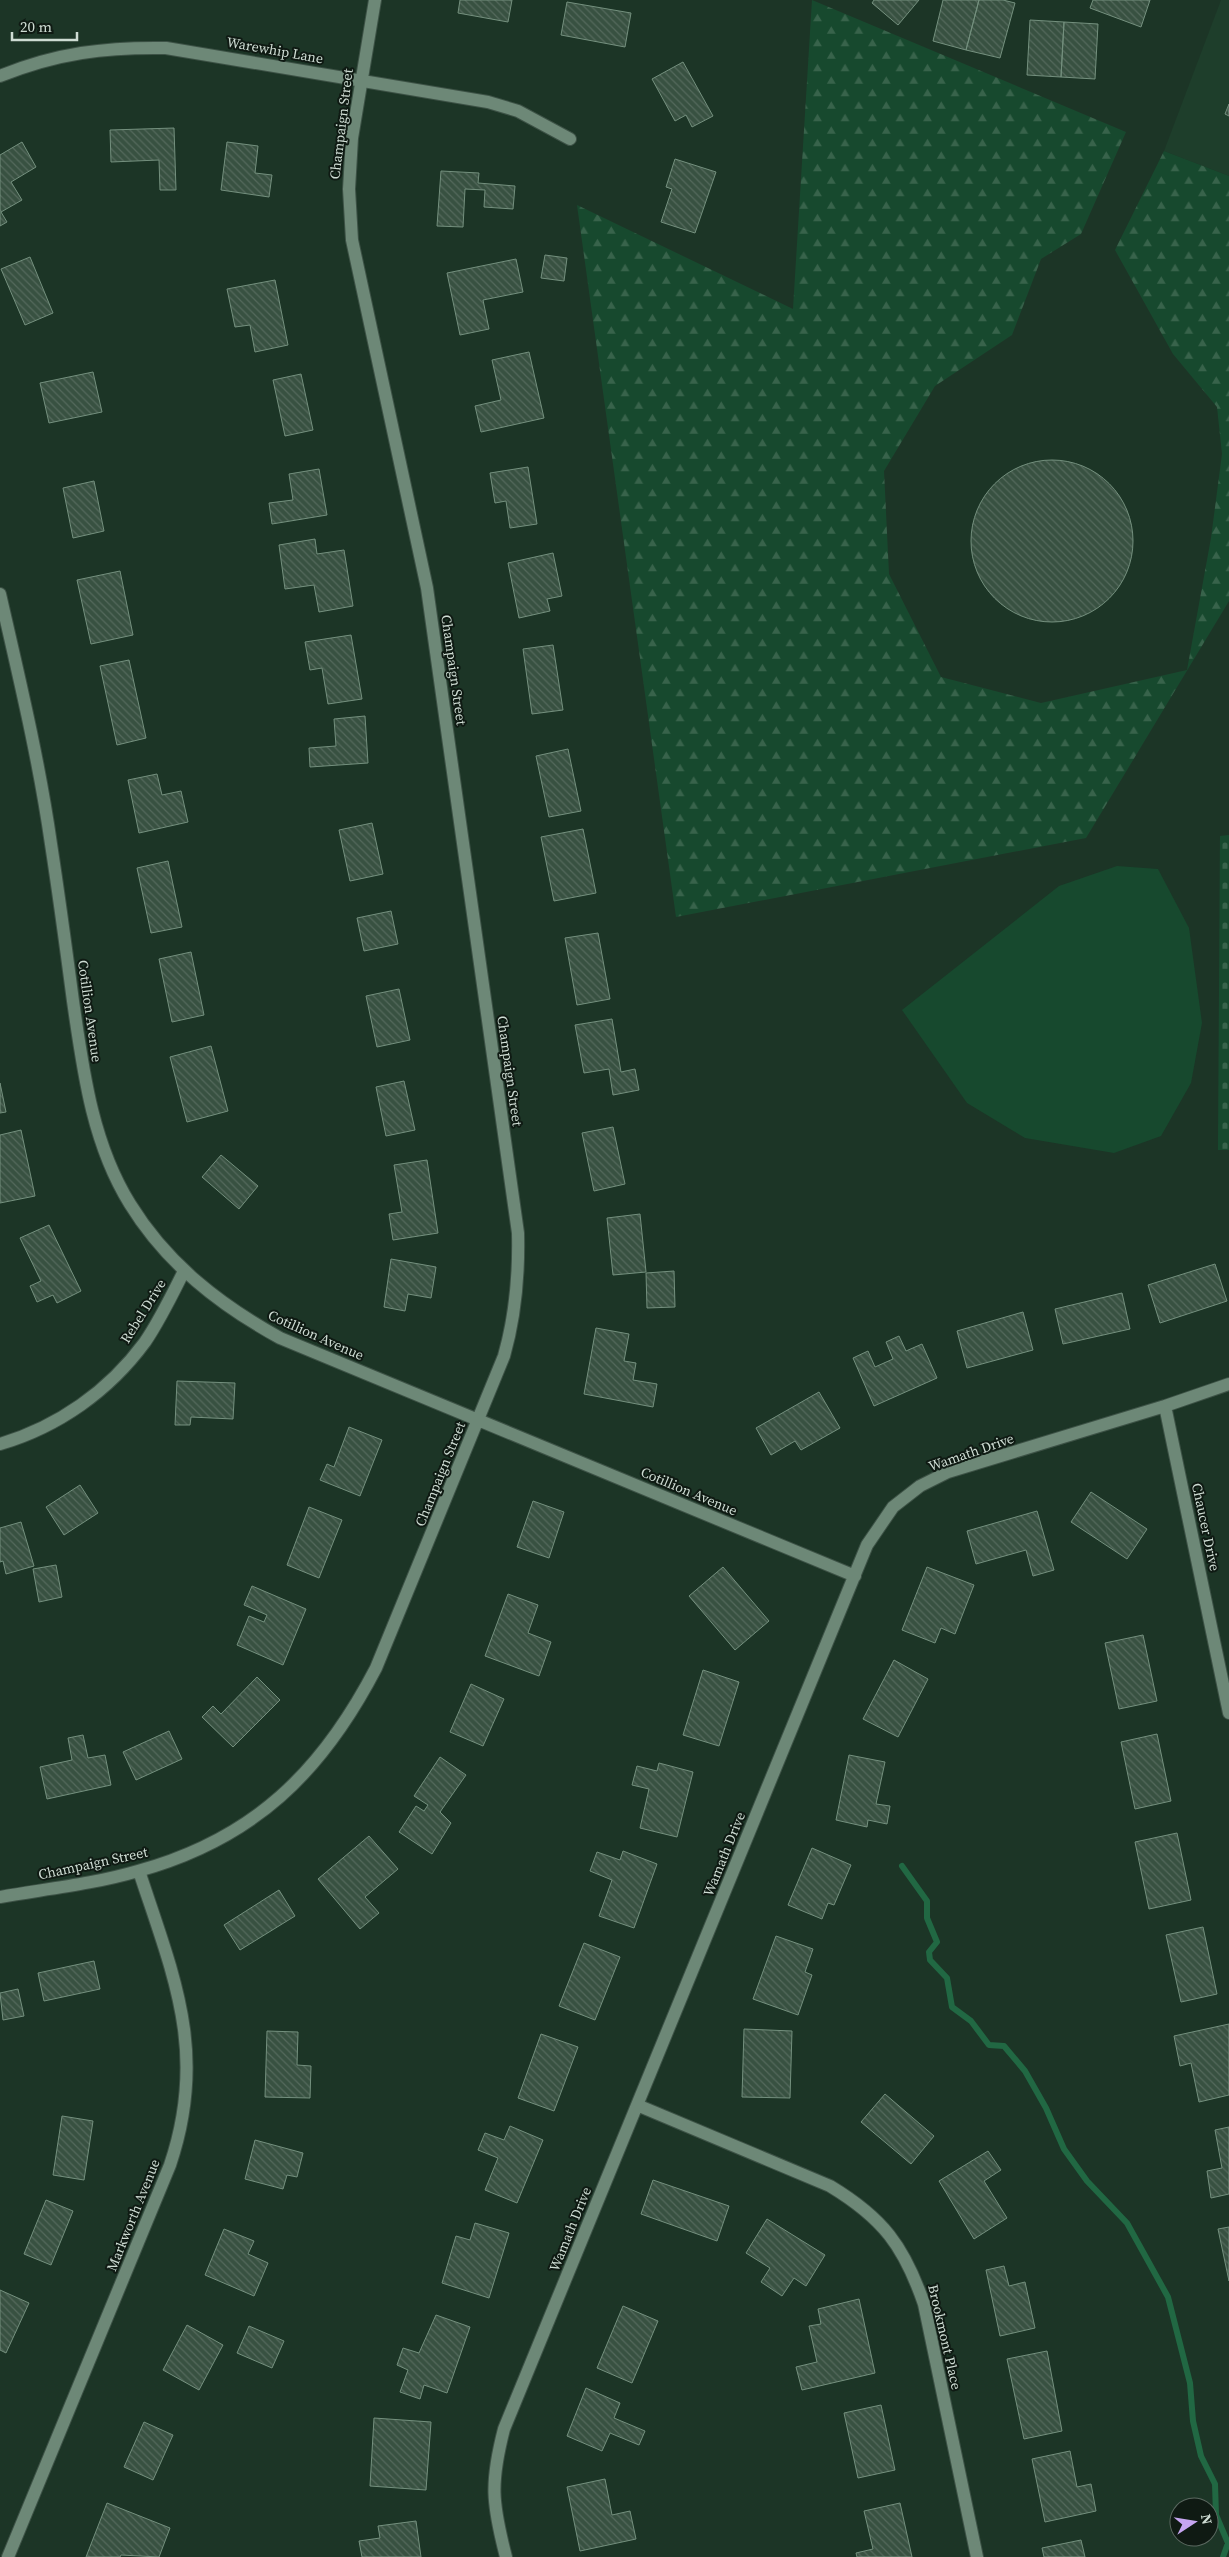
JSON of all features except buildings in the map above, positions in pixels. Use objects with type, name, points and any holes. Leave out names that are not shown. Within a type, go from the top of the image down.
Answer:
[{"type":"street","name":"Champaign Street","points":[[0,1897],[139,1871],[203,1848],[244,1825],[298,1780],[326,1750],[354,1710],[376,1668],[478,1420],[510,1335],[518,1277],[518,1233],[427,588],[352,240],[348,189],[352,138],[375,0]]},
{"type":"street","name":"Warewhip Lane","points":[[0,76],[30,64],[74,52],[138,47],[189,50],[488,102],[518,111],[570,139]]},
{"type":"street","name":"Cotillion Avenue","points":[[0,594],[4,627],[36,755],[49,831],[78,1033],[94,1120],[109,1163],[130,1204],[158,1242],[184,1271],[208,1292],[240,1316],[280,1338],[855,1576]]},
{"type":"street","name":"Rebel Drive","points":[[0,1444],[35,1432],[72,1412],[118,1374],[144,1342],[184,1271]]},
{"type":"street","name":"Wamath Drive","points":[[506,2557],[495,2513],[493,2480],[504,2429],[867,1545],[883,1519],[893,1507],[920,1486],[948,1472],[1165,1406],[1229,1384]]},
{"type":"street","name":"Chaucer Drive","points":[[1165,1406],[1229,1713]]},
{"type":"street","name":"Markworth Avenue","points":[[8,2557],[170,2165],[181,2133],[188,2076],[186,2037],[179,1997],[139,1871]]},
{"type":"street","name":"Brookmont Place","points":[[637,2105],[830,2186],[857,2202],[880,2223],[897,2244],[913,2273],[924,2304],[977,2557]]},
{"type":"shaded area","points":[[1221,0],[1229,0],[1229,176],[1164,151]]},
{"type":"green space","points":[[812,0],[1126,132],[1081,234],[1041,259],[1012,335],[935,386],[884,471],[889,574],[941,677],[1041,703],[1187,670],[1211,538],[1222,454],[1217,407],[1173,354],[1115,250],[1164,151],[1229,176],[1229,601],[1086,838],[676,917],[577,205],[793,309]]},
{"type":"green space","points":[[1229,835],[1229,1150],[1218,1150],[1220,836]]},
{"type":"green space","points":[[1117,866],[1158,869],[1189,928],[1202,1023],[1191,1083],[1161,1136],[1114,1153],[1025,1138],[967,1103],[902,1010],[1059,886]]},
{"type":"waterway","points":[[902,1866],[927,1901],[927,1918],[937,1942],[929,1952],[930,1960],[947,1978],[952,2007],[971,2021],[989,2045],[1004,2046],[1025,2071],[1046,2108],[1064,2149],[1087,2181],[1127,2223],[1168,2297],[1190,2383],[1193,2421],[1201,2456],[1215,2484],[1216,2515],[1228,2543],[1223,2557]]}]
